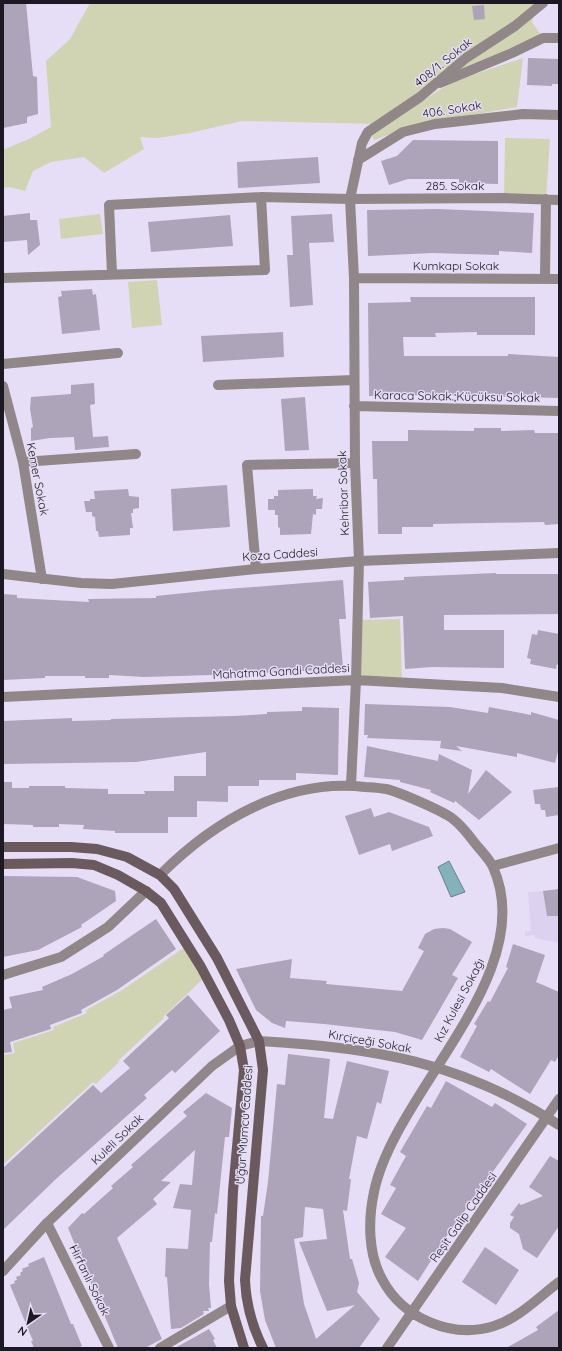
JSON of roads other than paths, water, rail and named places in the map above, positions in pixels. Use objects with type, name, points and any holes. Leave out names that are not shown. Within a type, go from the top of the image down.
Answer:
[{"type":"main road","name":"Uğur Mumcu Caddesi","points":[[3,847],[70,847],[97,849],[127,858],[160,875],[174,889],[217,958],[260,1041],[263,1070],[245,1280],[246,1300],[255,1331],[263,1348]]},
{"type":"main road","name":"Uğur Mumcu Caddesi","points":[[3,864],[94,864],[118,875],[146,892],[160,903],[201,967],[229,1020],[240,1046],[244,1070],[230,1242],[229,1281],[231,1306],[244,1348]]},
{"type":"street","name":"408/1. Sokak","points":[[362,143],[368,132],[411,104],[466,58],[515,26],[543,3]]},
{"type":"street","points":[[435,85],[512,54],[543,38],[559,38]]},
{"type":"street","name":"406. Sokak","points":[[358,160],[403,132],[429,125],[483,117],[523,114],[559,115]]},
{"type":"street","name":"Kehribar Sokak","points":[[351,785],[356,680],[359,561],[355,463],[354,278],[350,199],[362,143]]},
{"type":"street","points":[[3,278],[265,270],[261,197]]},
{"type":"street","name":"285. Sokak","points":[[112,274],[109,205],[261,197],[559,200]]},
{"type":"street","points":[[545,278],[546,199]]},
{"type":"street","name":"Kumkapı Sokak","points":[[354,278],[559,279]]},
{"type":"street","points":[[3,364],[118,353]]},
{"type":"street","points":[[218,385],[354,380]]},
{"type":"street","name":"Kemer Sokak","points":[[3,386],[23,462],[42,579]]},
{"type":"street","name":"Karaca Sokak.;Küçüksu Sokak","points":[[354,406],[559,411]]},
{"type":"street","points":[[23,462],[136,454]]},
{"type":"street","points":[[256,568],[247,465],[355,463]]},
{"type":"street","name":"Koza Caddesi","points":[[3,574],[42,579],[112,584],[256,568],[359,561],[559,553]]},
{"type":"street","name":"Mahatma Gandi Caddesi","points":[[3,696],[356,680],[502,688],[559,697]]},
{"type":"street","name":"Kız Kulesi Sokağı","points":[[160,875],[208,832],[272,798],[307,789],[351,785],[388,789],[451,817],[493,866],[503,908],[501,934],[494,963],[477,999],[438,1067],[409,1112],[382,1162],[374,1192],[370,1219],[372,1250],[382,1279],[395,1297],[412,1312],[428,1323],[448,1329],[473,1331],[496,1326],[517,1314],[559,1282]]},
{"type":"street","points":[[493,866],[559,848]]},
{"type":"street","points":[[3,975],[61,958],[108,927],[146,892]]},
{"type":"street","name":"Kırçiçeği Sokak","points":[[260,1041],[313,1044],[385,1054],[438,1067],[490,1086],[548,1117],[559,1125]]},
{"type":"street","name":"Kuleli Sokak","points":[[3,1271],[47,1223],[212,1066],[240,1046],[260,1041]]},
{"type":"street","name":"Reşit Galip Caddesi","points":[[387,1348],[559,1099]]},
{"type":"street","name":"Hirfanlı Sokak","points":[[47,1223],[109,1348]]},
{"type":"street","points":[[160,1348],[231,1306]]}]
